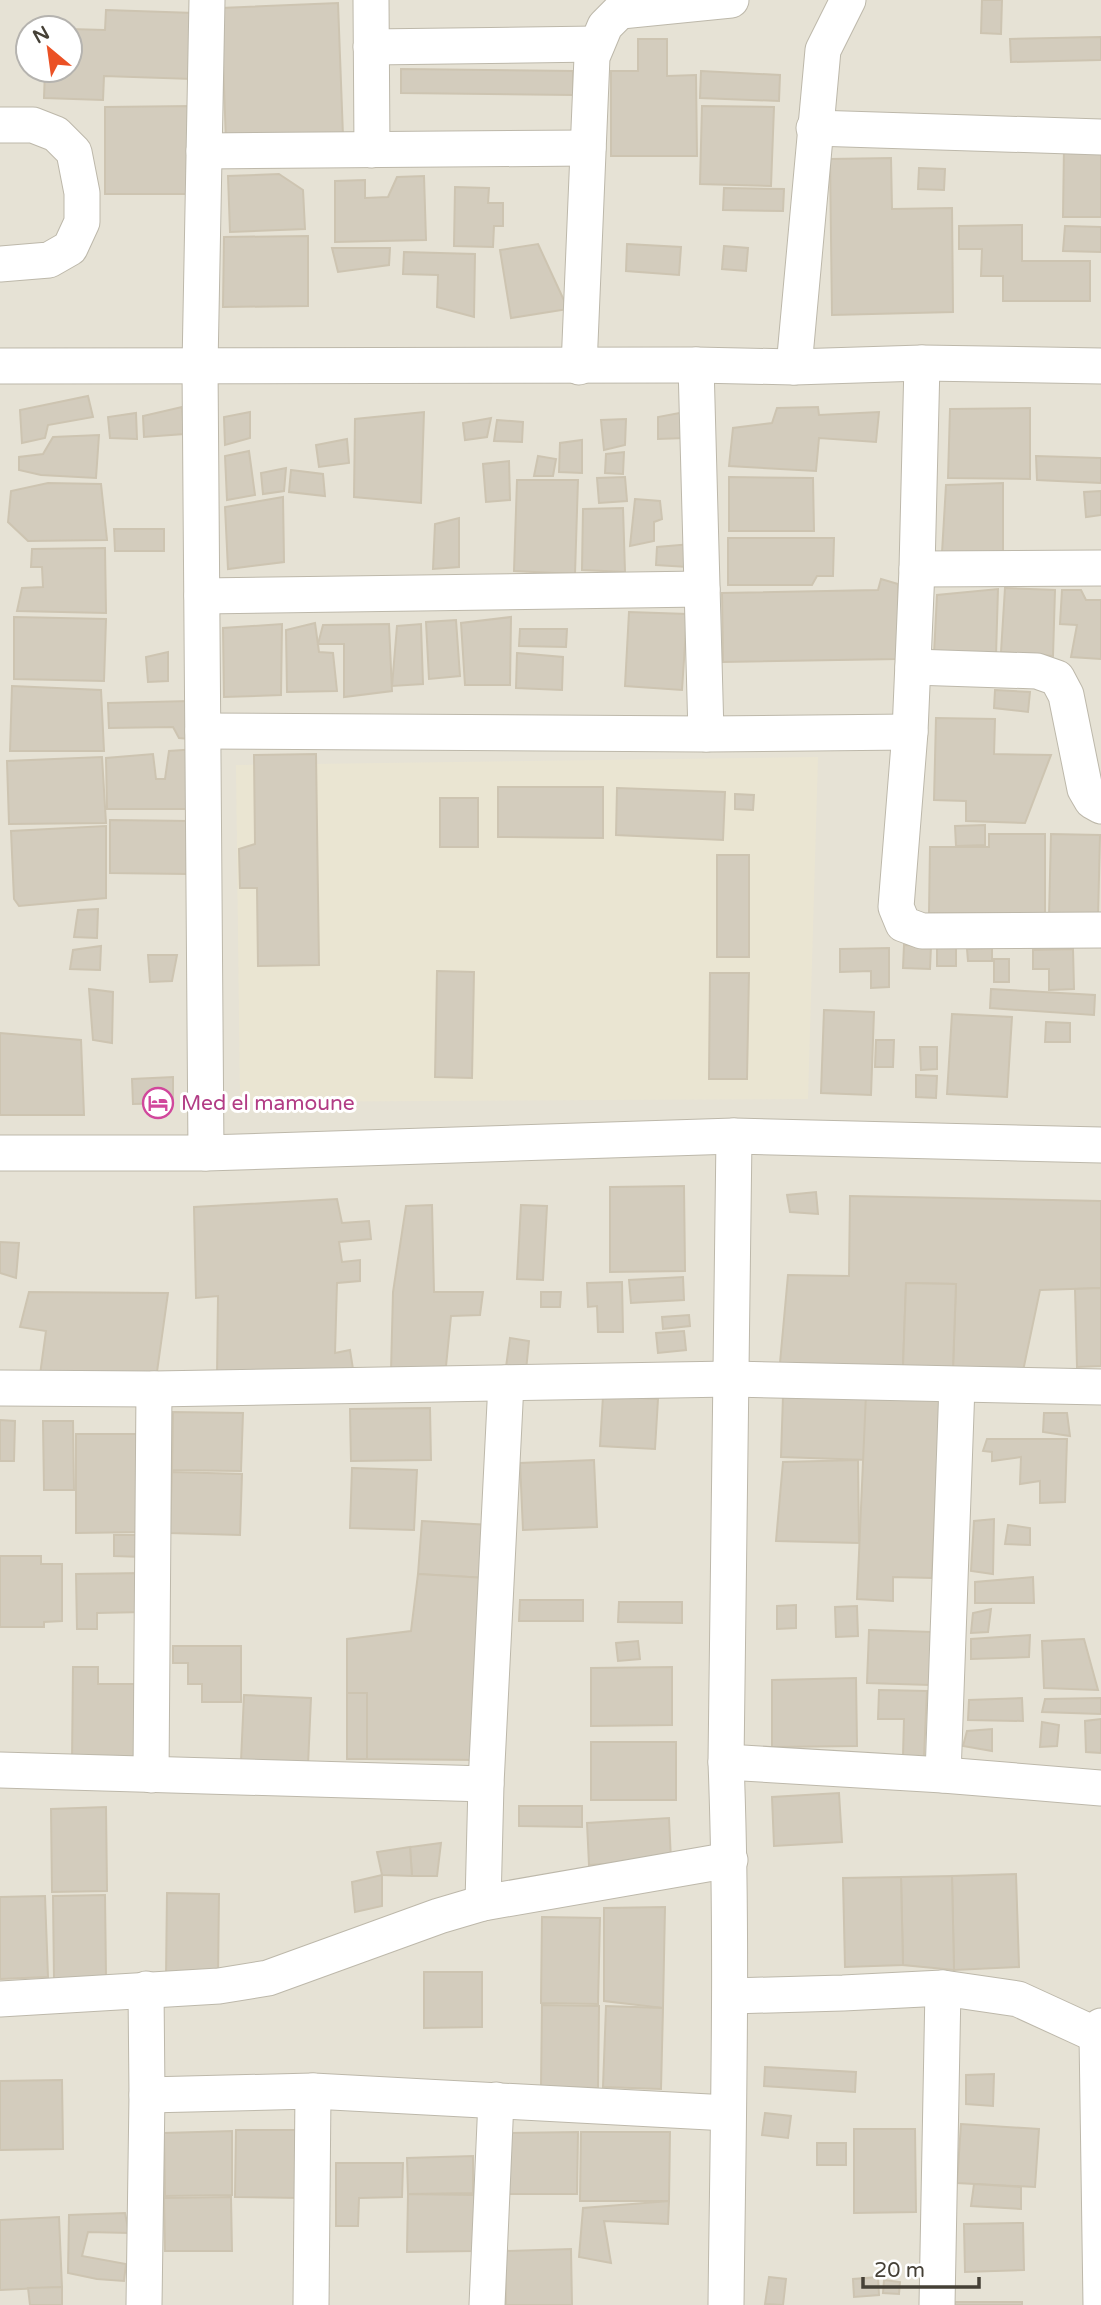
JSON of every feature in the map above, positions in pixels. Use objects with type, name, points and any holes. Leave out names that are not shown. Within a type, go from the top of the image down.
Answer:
[{"type":"street","points":[[206,1153],[200,366],[207,0]]},
{"type":"street","points":[[371,0],[372,150]]},
{"type":"street","points":[[579,367],[592,57],[597,44],[605,26],[626,5],[731,0]]},
{"type":"street","points":[[794,368],[823,50],[848,0]]},
{"type":"street","points":[[371,47],[597,44]]},
{"type":"street","points":[[0,125],[33,125],[56,134],[74,152],[82,193],[82,222],[70,248],[49,260],[0,264]]},
{"type":"street","points":[[814,128],[1101,137]]},
{"type":"street","points":[[204,151],[588,148]]},
{"type":"street","points":[[922,363],[918,569],[910,732],[896,907],[903,923],[922,931],[1101,930]]},
{"type":"street","points":[[0,366],[696,365],[794,368],[922,363],[1101,366]]},
{"type":"street","points":[[696,365],[706,734]]},
{"type":"street","points":[[918,569],[1101,568]]},
{"type":"street","points":[[202,596],[702,589]]},
{"type":"street","points":[[913,667],[1037,671],[1057,678],[1066,695],[1085,789],[1092,801],[1101,806]]},
{"type":"street","points":[[203,731],[706,734],[910,732]]},
{"type":"street","points":[[726,2305],[731,1996],[726,1762],[734,1136]]},
{"type":"street","points":[[0,1153],[206,1153],[734,1136],[1101,1144]]},
{"type":"street","points":[[0,1388],[154,1389],[731,1379],[1101,1387]]},
{"type":"street","points":[[483,1903],[486,1784],[506,1383]]},
{"type":"street","points":[[943,1775],[957,1385]]},
{"type":"street","points":[[151,1775],[154,1389]]},
{"type":"street","points":[[726,1762],[1101,1788]]},
{"type":"street","points":[[0,1770],[486,1784]]},
{"type":"street","points":[[0,1999],[219,1986],[268,1978],[439,1916],[483,1903],[730,1860]]},
{"type":"street","points":[[731,1996],[943,1988],[1018,1999],[1100,2032],[1101,2302]]},
{"type":"street","points":[[937,2305],[943,1988]]},
{"type":"street","points":[[144,2305],[148,2095],[146,1989]]},
{"type":"street","points":[[148,2095],[313,2091],[728,2113]]},
{"type":"street","points":[[311,2305],[313,2091]]},
{"type":"street","points":[[487,2305],[496,2101]]},
{"type":"shaded area","points":[[0,0],[1101,0],[1101,2305],[0,2305]]},
{"type":"shaded area","points":[[818,757],[808,1099],[240,1102],[236,765]]},
{"type":"building","points":[[982,0],[1002,0],[1001,34],[981,33]]},
{"type":"building","points":[[338,3],[343,136],[226,141],[221,8]]},
{"type":"building","points":[[106,10],[194,13],[192,79],[104,76],[103,100],[44,98],[44,84],[84,84],[84,29],[105,30]]},
{"type":"building","points":[[1101,37],[1101,60],[1011,62],[1010,39]]},
{"type":"building","points":[[638,39],[667,39],[667,76],[696,75],[697,156],[611,156],[611,71],[638,71]]},
{"type":"building","points":[[401,69],[573,71],[573,95],[401,93]]},
{"type":"building","points":[[701,71],[780,75],[779,101],[700,98]]},
{"type":"building","points":[[191,106],[191,194],[105,194],[105,107]]},
{"type":"building","points":[[702,106],[774,107],[771,186],[700,184]]},
{"type":"building","points":[[1064,147],[1101,148],[1101,217],[1063,217]]},
{"type":"building","points":[[891,158],[892,209],[952,208],[953,312],[832,315],[830,159]]},
{"type":"building","points":[[919,168],[945,169],[944,190],[918,189]]},
{"type":"building","points":[[279,174],[303,190],[305,229],[230,232],[228,176]]},
{"type":"building","points":[[424,176],[426,240],[335,242],[335,181],[365,180],[365,198],[388,197],[397,177]]},
{"type":"building","points":[[455,187],[489,188],[488,203],[503,203],[503,226],[494,226],[493,247],[454,246]]},
{"type":"building","points":[[724,188],[784,189],[783,211],[723,210]]},
{"type":"building","points":[[1022,225],[1022,261],[1090,261],[1090,301],[1003,301],[1003,276],[981,276],[982,249],[959,249],[959,226]]},
{"type":"building","points":[[1065,226],[1101,227],[1101,252],[1063,251]]},
{"type":"building","points":[[308,236],[308,306],[223,307],[224,237]]},
{"type":"building","points":[[538,244],[568,309],[511,318],[500,250]]},
{"type":"building","points":[[627,244],[681,247],[679,275],[626,271]]},
{"type":"building","points":[[724,246],[748,248],[746,271],[722,269]]},
{"type":"building","points":[[332,248],[390,248],[389,265],[338,272]]},
{"type":"building","points":[[404,252],[475,254],[474,317],[437,307],[438,275],[403,274]]},
{"type":"building","points":[[88,396],[93,417],[48,425],[45,438],[22,443],[20,410]]},
{"type":"building","points":[[182,407],[184,434],[144,437],[143,416]]},
{"type":"building","points":[[818,407],[819,415],[879,412],[876,442],[819,438],[816,471],[729,466],[733,428],[772,423],[777,408]]},
{"type":"building","points":[[1030,408],[1030,479],[948,478],[950,409]]},
{"type":"building","points":[[250,412],[250,438],[225,445],[224,417]]},
{"type":"building","points":[[424,412],[421,503],[354,497],[355,419]]},
{"type":"building","points":[[685,412],[685,438],[658,439],[658,417]]},
{"type":"building","points":[[136,413],[137,439],[110,438],[108,417]]},
{"type":"building","points":[[491,418],[487,437],[465,440],[463,423]]},
{"type":"building","points":[[626,419],[625,445],[604,450],[601,420]]},
{"type":"building","points":[[497,420],[523,422],[522,442],[494,441]]},
{"type":"building","points":[[99,435],[96,478],[41,475],[19,470],[19,457],[43,454],[53,437]]},
{"type":"building","points":[[347,439],[349,463],[319,467],[316,445]]},
{"type":"building","points":[[582,440],[582,473],[559,472],[560,443]]},
{"type":"building","points":[[249,451],[255,495],[227,500],[225,456]]},
{"type":"building","points":[[624,452],[623,474],[605,473],[606,454]]},
{"type":"building","points":[[538,456],[556,459],[553,476],[534,476]]},
{"type":"building","points":[[1036,456],[1101,458],[1101,483],[1037,480]]},
{"type":"building","points":[[509,461],[510,500],[486,502],[483,464]]},
{"type":"building","points":[[286,468],[284,491],[263,494],[261,473]]},
{"type":"building","points":[[291,470],[323,474],[325,496],[289,492]]},
{"type":"building","points":[[625,477],[627,501],[599,503],[597,478]]},
{"type":"building","points":[[729,477],[813,478],[814,531],[729,531]]},
{"type":"building","points":[[517,480],[578,480],[575,574],[514,571]]},
{"type":"building","points":[[48,483],[101,484],[107,540],[28,541],[8,522],[11,491]]},
{"type":"building","points":[[1003,483],[1003,553],[942,553],[946,485]]},
{"type":"building","points":[[1101,491],[1101,515],[1086,517],[1084,492]]},
{"type":"building","points":[[283,497],[284,562],[228,569],[225,507]]},
{"type":"building","points":[[635,499],[660,501],[662,519],[654,522],[654,541],[630,546]]},
{"type":"building","points":[[623,508],[625,572],[582,570],[583,509]]},
{"type":"building","points":[[459,518],[459,567],[433,569],[435,524]]},
{"type":"building","points":[[114,529],[164,529],[164,551],[115,551]]},
{"type":"building","points":[[728,538],[834,538],[833,576],[817,576],[812,585],[728,585]]},
{"type":"building","points":[[691,544],[688,567],[656,565],[657,547]]},
{"type":"building","points":[[105,548],[106,613],[17,611],[22,588],[43,587],[42,567],[31,567],[32,549]]},
{"type":"building","points":[[881,579],[898,584],[898,659],[723,662],[722,593],[878,590]]},
{"type":"building","points":[[1005,588],[1055,590],[1053,656],[1001,652]]},
{"type":"building","points":[[998,589],[996,656],[934,654],[937,595]]},
{"type":"building","points":[[1062,590],[1081,590],[1086,600],[1101,600],[1101,659],[1071,657],[1077,625],[1060,624]]},
{"type":"building","points":[[629,612],[687,614],[682,690],[625,686]]},
{"type":"building","points":[[14,617],[106,619],[104,681],[14,679]]},
{"type":"building","points":[[511,617],[510,685],[465,685],[461,623]]},
{"type":"building","points":[[456,620],[460,676],[429,679],[426,622]]},
{"type":"building","points":[[315,623],[319,652],[333,653],[337,691],[287,692],[286,630]]},
{"type":"building","points":[[282,624],[281,695],[224,697],[223,628]]},
{"type":"building","points":[[389,624],[392,691],[344,697],[344,644],[318,644],[323,625]]},
{"type":"building","points":[[421,624],[423,684],[392,686],[397,626]]},
{"type":"building","points":[[520,629],[567,629],[566,647],[519,646]]},
{"type":"building","points":[[168,652],[168,681],[148,682],[146,657]]},
{"type":"building","points":[[517,653],[563,657],[562,690],[516,688]]},
{"type":"building","points":[[12,686],[101,690],[104,751],[10,751]]},
{"type":"building","points":[[995,690],[1030,692],[1028,712],[994,708]]},
{"type":"building","points":[[190,701],[189,739],[179,738],[173,727],[109,728],[108,703]]},
{"type":"building","points":[[936,718],[995,719],[994,754],[1051,755],[1025,823],[966,821],[966,801],[934,800]]},
{"type":"building","points":[[197,749],[196,809],[107,809],[106,758],[153,754],[156,779],[165,779],[169,751]]},
{"type":"building","points":[[316,754],[319,965],[258,966],[257,888],[240,888],[239,849],[255,844],[254,755]]},
{"type":"building","points":[[102,757],[106,823],[9,824],[7,761]]},
{"type":"building","points":[[498,787],[603,787],[603,838],[498,837]]},
{"type":"building","points":[[617,788],[725,792],[723,840],[616,835]]},
{"type":"building","points":[[735,794],[754,795],[753,810],[735,809]]},
{"type":"building","points":[[440,798],[478,798],[478,847],[440,847]]},
{"type":"building","points":[[110,820],[189,821],[187,874],[110,873]]},
{"type":"building","points":[[985,825],[985,845],[956,846],[955,826]]},
{"type":"building","points":[[106,826],[106,898],[19,906],[14,899],[11,831]]},
{"type":"building","points":[[989,834],[1045,834],[1045,913],[929,913],[930,847],[989,847]]},
{"type":"building","points":[[1051,834],[1100,835],[1098,918],[1049,917]]},
{"type":"building","points":[[717,855],[749,855],[749,957],[717,957]]},
{"type":"building","points":[[98,909],[97,938],[74,937],[78,910]]},
{"type":"building","points":[[904,945],[931,946],[930,969],[903,968]]},
{"type":"building","points":[[101,946],[100,970],[70,969],[73,950]]},
{"type":"building","points":[[937,947],[956,947],[956,966],[937,966]]},
{"type":"building","points":[[889,948],[889,987],[871,988],[871,971],[840,972],[840,949]]},
{"type":"building","points":[[992,948],[992,961],[968,961],[967,949]]},
{"type":"building","points":[[1073,949],[1074,989],[1049,990],[1049,969],[1033,969],[1033,950]]},
{"type":"building","points":[[148,955],[177,955],[172,981],[150,982]]},
{"type":"building","points":[[994,959],[1009,959],[1009,982],[994,982]]},
{"type":"building","points":[[437,971],[474,972],[472,1078],[435,1077]]},
{"type":"building","points":[[710,973],[749,973],[747,1079],[709,1079]]},
{"type":"building","points":[[89,989],[113,992],[112,1043],[93,1040]]},
{"type":"building","points":[[991,989],[1095,995],[1094,1015],[990,1008]]},
{"type":"building","points":[[824,1010],[874,1012],[871,1095],[821,1093]]},
{"type":"building","points":[[952,1014],[1012,1017],[1007,1097],[947,1094]]},
{"type":"building","points":[[1046,1022],[1070,1023],[1070,1042],[1045,1042]]},
{"type":"building","points":[[0,1033],[81,1040],[84,1115],[0,1115]]},
{"type":"building","points":[[876,1040],[894,1040],[893,1067],[875,1067]]},
{"type":"building","points":[[920,1047],[937,1047],[937,1069],[921,1070]]},
{"type":"building","points":[[916,1075],[937,1076],[936,1098],[916,1097]]},
{"type":"building","points":[[173,1077],[173,1103],[133,1104],[132,1079]]},
{"type":"building","points":[[684,1186],[685,1271],[610,1272],[610,1187]]},
{"type":"building","points":[[816,1192],[818,1214],[790,1212],[787,1195]]},
{"type":"building","points":[[850,1196],[1101,1201],[1101,1288],[1040,1290],[1023,1371],[953,1368],[956,1284],[906,1283],[903,1367],[780,1363],[788,1275],[849,1276]]},
{"type":"building","points":[[337,1199],[342,1223],[369,1221],[371,1239],[339,1242],[342,1262],[360,1260],[360,1281],[337,1283],[335,1353],[350,1350],[353,1369],[217,1376],[218,1296],[196,1298],[194,1207]]},
{"type":"building","points":[[432,1205],[434,1292],[483,1292],[480,1315],[451,1316],[446,1366],[391,1372],[393,1292],[406,1206]]},
{"type":"building","points":[[521,1205],[547,1206],[543,1280],[517,1279]]},
{"type":"building","points":[[0,1242],[19,1243],[16,1278],[0,1273]]},
{"type":"building","points":[[683,1277],[684,1300],[631,1303],[629,1280]]},
{"type":"building","points":[[622,1282],[623,1332],[598,1332],[597,1306],[588,1307],[587,1283]]},
{"type":"building","points":[[906,1283],[956,1284],[953,1368],[903,1367]]},
{"type":"building","points":[[1101,1288],[1101,1366],[1077,1367],[1075,1289]]},
{"type":"building","points":[[29,1292],[168,1293],[156,1379],[39,1382],[46,1331],[20,1327]]},
{"type":"building","points":[[541,1292],[561,1292],[560,1307],[541,1307]]},
{"type":"building","points":[[689,1315],[690,1326],[663,1329],[662,1317]]},
{"type":"building","points":[[684,1331],[686,1350],[658,1353],[656,1333]]},
{"type":"building","points":[[510,1338],[529,1341],[526,1370],[506,1367]]},
{"type":"building","points":[[866,1394],[868,1460],[781,1457],[783,1396]]},
{"type":"building","points":[[866,1394],[940,1397],[932,1578],[893,1577],[893,1601],[857,1599]]},
{"type":"building","points":[[603,1396],[658,1399],[655,1449],[600,1446]]},
{"type":"building","points":[[430,1408],[431,1460],[351,1461],[350,1409]]},
{"type":"building","points":[[173,1412],[243,1413],[241,1471],[172,1470]]},
{"type":"building","points":[[1044,1413],[1067,1413],[1070,1436],[1043,1432]]},
{"type":"building","points":[[0,1420],[15,1421],[14,1461],[0,1461]]},
{"type":"building","points":[[43,1421],[73,1421],[74,1490],[44,1490]]},
{"type":"building","points":[[76,1434],[144,1434],[144,1532],[76,1533]]},
{"type":"building","points":[[987,1439],[1067,1439],[1065,1502],[1040,1503],[1040,1481],[1020,1484],[1021,1457],[992,1461],[992,1452],[983,1451]]},
{"type":"building","points":[[594,1460],[597,1527],[523,1530],[520,1463]]},
{"type":"building","points":[[858,1460],[859,1543],[776,1541],[783,1462]]},
{"type":"building","points":[[352,1468],[417,1470],[414,1530],[350,1528]]},
{"type":"building","points":[[172,1472],[242,1474],[240,1535],[170,1533]]},
{"type":"building","points":[[994,1519],[993,1574],[971,1571],[974,1521]]},
{"type":"building","points":[[422,1521],[490,1525],[486,1578],[418,1574]]},
{"type":"building","points":[[1008,1525],[1030,1528],[1030,1545],[1005,1544]]},
{"type":"building","points":[[114,1535],[144,1535],[143,1557],[114,1556]]},
{"type":"building","points":[[0,1556],[41,1556],[41,1564],[62,1564],[62,1621],[44,1622],[44,1627],[0,1627]]},
{"type":"building","points":[[143,1573],[143,1612],[97,1613],[97,1629],[77,1629],[76,1574]]},
{"type":"building","points":[[418,1574],[486,1578],[479,1760],[367,1759],[367,1693],[347,1693],[347,1639],[411,1631]]},
{"type":"building","points":[[1033,1577],[1034,1603],[975,1603],[975,1582]]},
{"type":"building","points":[[520,1600],[583,1600],[583,1621],[519,1621]]},
{"type":"building","points":[[619,1602],[682,1602],[682,1623],[618,1622]]},
{"type":"building","points":[[796,1605],[796,1628],[777,1629],[777,1606]]},
{"type":"building","points":[[857,1606],[858,1636],[836,1637],[835,1607]]},
{"type":"building","points":[[991,1609],[988,1632],[971,1633],[973,1613]]},
{"type":"building","points":[[869,1630],[932,1632],[930,1685],[867,1683]]},
{"type":"building","points":[[1030,1635],[1029,1657],[971,1659],[971,1639]]},
{"type":"building","points":[[1084,1639],[1098,1690],[1044,1688],[1042,1641]]},
{"type":"building","points":[[638,1641],[640,1659],[618,1661],[616,1643]]},
{"type":"building","points":[[173,1646],[241,1646],[241,1702],[202,1702],[202,1684],[188,1684],[188,1663],[173,1663]]},
{"type":"building","points":[[73,1667],[98,1667],[98,1684],[141,1684],[139,1764],[72,1764]]},
{"type":"building","points":[[672,1667],[672,1725],[591,1726],[591,1668]]},
{"type":"building","points":[[856,1678],[857,1746],[772,1747],[772,1680]]},
{"type":"building","points":[[879,1690],[927,1691],[924,1756],[903,1756],[904,1719],[878,1719]]},
{"type":"building","points":[[347,1693],[367,1693],[367,1759],[347,1759]]},
{"type":"building","points":[[244,1695],[311,1698],[308,1765],[241,1761]]},
{"type":"building","points":[[1022,1698],[1023,1721],[968,1720],[969,1700]]},
{"type":"building","points":[[1101,1698],[1101,1714],[1042,1712],[1045,1699]]},
{"type":"building","points":[[1101,1719],[1101,1753],[1086,1752],[1085,1721]]},
{"type":"building","points":[[1042,1722],[1059,1725],[1057,1746],[1040,1747]]},
{"type":"building","points":[[992,1729],[992,1751],[963,1746],[967,1731]]},
{"type":"building","points":[[591,1742],[676,1742],[676,1800],[591,1800]]},
{"type":"building","points":[[839,1793],[842,1842],[774,1846],[772,1797]]},
{"type":"building","points":[[519,1806],[582,1806],[582,1827],[519,1826]]},
{"type":"building","points":[[106,1807],[107,1891],[52,1892],[51,1809]]},
{"type":"building","points":[[669,1818],[671,1860],[589,1865],[587,1823]]},
{"type":"building","points":[[441,1843],[437,1876],[412,1876],[410,1847]]},
{"type":"building","points":[[410,1847],[412,1876],[382,1875],[377,1852]]},
{"type":"building","points":[[1016,1874],[1019,1967],[954,1970],[952,1876]]},
{"type":"building","points":[[382,1875],[382,1906],[355,1912],[352,1882]]},
{"type":"building","points":[[952,1876],[954,1970],[903,1965],[901,1877]]},
{"type":"building","points":[[901,1877],[903,1965],[845,1967],[843,1878]]},
{"type":"building","points":[[167,1893],[219,1894],[218,1978],[166,1977]]},
{"type":"building","points":[[105,1895],[106,1978],[54,1979],[53,1896]]},
{"type":"building","points":[[45,1896],[48,1977],[0,1979],[0,1897]]},
{"type":"building","points":[[665,1907],[663,2008],[604,2001],[604,1908]]},
{"type":"building","points":[[542,1917],[600,1918],[598,2004],[541,2003]]},
{"type":"building","points":[[424,1972],[482,1972],[482,2027],[424,2028]]},
{"type":"building","points":[[542,2005],[599,2006],[598,2088],[541,2087]]},
{"type":"building","points":[[606,2006],[663,2008],[661,2089],[603,2087]]},
{"type":"building","points":[[765,2067],[856,2072],[855,2092],[764,2086]]},
{"type":"building","points":[[994,2074],[993,2106],[966,2104],[966,2075]]},
{"type":"building","points":[[62,2080],[63,2149],[0,2150],[0,2081]]},
{"type":"building","points":[[765,2113],[791,2116],[788,2138],[762,2135]]},
{"type":"building","points":[[961,2124],[1039,2129],[1035,2187],[957,2183]]},
{"type":"building","points":[[854,2129],[915,2129],[916,2212],[854,2213]]},
{"type":"building","points":[[236,2130],[301,2130],[300,2198],[235,2197]]},
{"type":"building","points":[[232,2131],[232,2195],[165,2196],[164,2133]]},
{"type":"building","points":[[578,2132],[577,2194],[504,2194],[508,2133]]},
{"type":"building","points":[[581,2132],[670,2132],[669,2201],[580,2201]]},
{"type":"building","points":[[817,2143],[846,2143],[846,2165],[817,2165]]},
{"type":"building","points":[[473,2156],[473,2193],[408,2194],[407,2158]]},
{"type":"building","points":[[336,2163],[403,2163],[402,2197],[359,2198],[358,2226],[336,2226]]},
{"type":"building","points":[[974,2184],[1021,2187],[1021,2209],[971,2206]]},
{"type":"building","points":[[408,2194],[474,2195],[474,2251],[407,2252]]},
{"type":"building","points":[[231,2197],[232,2251],[165,2251],[164,2198]]},
{"type":"building","points":[[669,2201],[668,2224],[604,2221],[611,2263],[579,2257],[583,2208]]},
{"type":"building","points":[[125,2213],[129,2233],[88,2232],[82,2256],[126,2264],[124,2281],[68,2273],[69,2215]]},
{"type":"building","points":[[59,2217],[62,2287],[0,2290],[0,2220]]},
{"type":"building","points":[[1023,2223],[1024,2270],[965,2272],[964,2224]]},
{"type":"building","points":[[571,2249],[572,2305],[506,2305],[505,2251]]},
{"type":"building","points":[[769,2277],[786,2279],[783,2305],[765,2304]]},
{"type":"building","points":[[878,2277],[879,2295],[854,2297],[853,2279]]},
{"type":"building","points":[[884,2280],[900,2282],[899,2294],[883,2293]]},
{"type":"building","points":[[62,2287],[62,2305],[30,2305],[28,2288]]},
{"type":"building","points":[[955,2302],[1022,2302],[1022,2305],[955,2305]]},
{"type":"place","name":"Med el mamoune","points":[[158,1103]]}]
